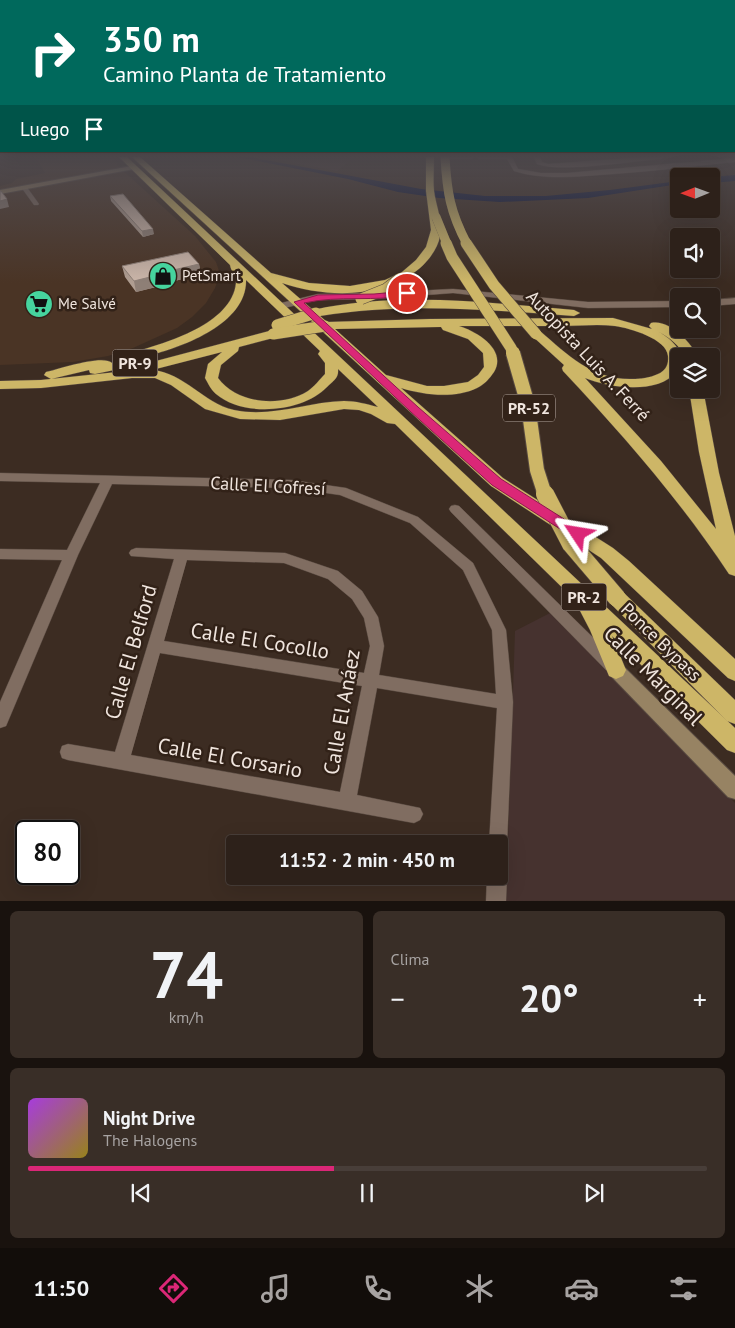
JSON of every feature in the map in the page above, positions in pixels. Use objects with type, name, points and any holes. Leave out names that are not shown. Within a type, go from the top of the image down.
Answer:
[{"type":"highway","name":"Ponce Bypass","points":[[169,199],[317,341],[397,421],[410,438],[432,450],[735,743]]},
{"type":"highway","name":"Ponce Bypass","points":[[175,199],[298,302],[496,482],[623,566],[735,672]]},
{"type":"highway","name":"PR-52","points":[[432,199],[436,216],[452,257],[511,348],[528,405],[537,470],[545,495],[571,544],[617,598],[735,714]]},
{"type":"highway","name":"Autopista Luis A. Ferré","points":[[449,199],[461,237],[482,271],[536,334],[666,475],[697,513],[735,569]]},
{"type":"highway","points":[[316,313],[371,296],[386,289],[416,266],[432,244],[435,236],[436,216]]},
{"type":"highway","points":[[51,374],[157,350],[205,329],[227,313],[240,293],[242,284],[235,262]]},
{"type":"highway","points":[[264,273],[311,287],[360,288],[399,279]]},
{"type":"highway","points":[[316,313],[351,307],[399,303],[626,317],[649,323],[670,333],[686,348]]},
{"type":"highway","name":"PR-9","points":[[1,382],[74,381],[139,370],[268,332],[316,313]]},
{"type":"highway","points":[[411,323],[622,323],[662,339],[674,355],[676,362],[666,376],[654,380],[640,383],[612,382],[598,379],[571,364],[536,334]]},
{"type":"highway","points":[[367,365],[401,385],[429,391],[464,388],[481,379],[489,370],[492,362],[488,350],[469,334],[449,328],[411,323]]},
{"type":"highway","name":"PR-9","points":[[1,382],[131,364],[268,332],[349,324],[411,323]]},
{"type":"highway","points":[[268,332],[260,340],[234,348],[218,358],[211,370],[210,376],[212,383],[218,390],[234,400],[259,405],[286,403],[309,397],[318,391],[332,375],[331,362],[321,350],[317,341]]},
{"type":"highway","points":[[74,381],[140,374],[158,375],[181,384],[206,403],[233,414],[264,417],[325,405],[350,405],[373,410],[397,421]]},
{"type":"highway","points":[[697,398],[713,482],[735,564]]},
{"type":"highway","points":[[574,587],[591,612],[616,670]]},
{"type":"street","points":[[33,199],[36,204]]},
{"type":"street","points":[[280,306],[318,297],[374,296],[453,290],[588,305],[670,304]]},
{"type":"street","points":[[720,302],[735,301]]},
{"type":"street","name":"Calle El Cofresí","points":[[0,477],[291,484],[342,491],[414,520],[468,567],[499,630],[505,702],[498,835]]},
{"type":"street","points":[[0,721],[71,555],[108,480]]},
{"type":"street","name":"Calle Marginal","points":[[454,509],[735,790]]},
{"type":"street","name":"Calle El Anáez","points":[[136,553],[285,558],[333,575],[357,595],[371,617],[377,646],[347,802]]},
{"type":"street","points":[[0,554],[71,555]]},
{"type":"street","name":"Calle El Belford","points":[[121,761],[182,555]]},
{"type":"street","name":"Calle El Cocollo","points":[[156,646],[505,702]]},
{"type":"street","name":"Calle El Corsario","points":[[68,752],[414,814]]},
{"type":"street","points":[[496,900],[497,885]]},
{"type":"shaded area","points":[[0,199],[154,199],[195,236],[216,262],[220,274],[215,288],[206,303],[177,328],[133,348],[108,356],[73,362],[0,365]]},
{"type":"shaded area","points":[[455,199],[565,199],[500,202]]},
{"type":"shaded area","points":[[552,612],[735,803],[735,900],[506,901],[515,631]]},
{"type":"building","points":[[113,199],[127,199],[153,229],[142,231]]},
{"type":"building","points":[[188,252],[199,264],[134,281],[122,266]]},
{"type":"place","name":"PetSmart","points":[[163,276]]},
{"type":"place","name":"Me Salvé","points":[[39,304]]},
{"type":"route","points":[[407,293],[374,296],[318,297],[298,302],[496,482],[578,534]]}]
